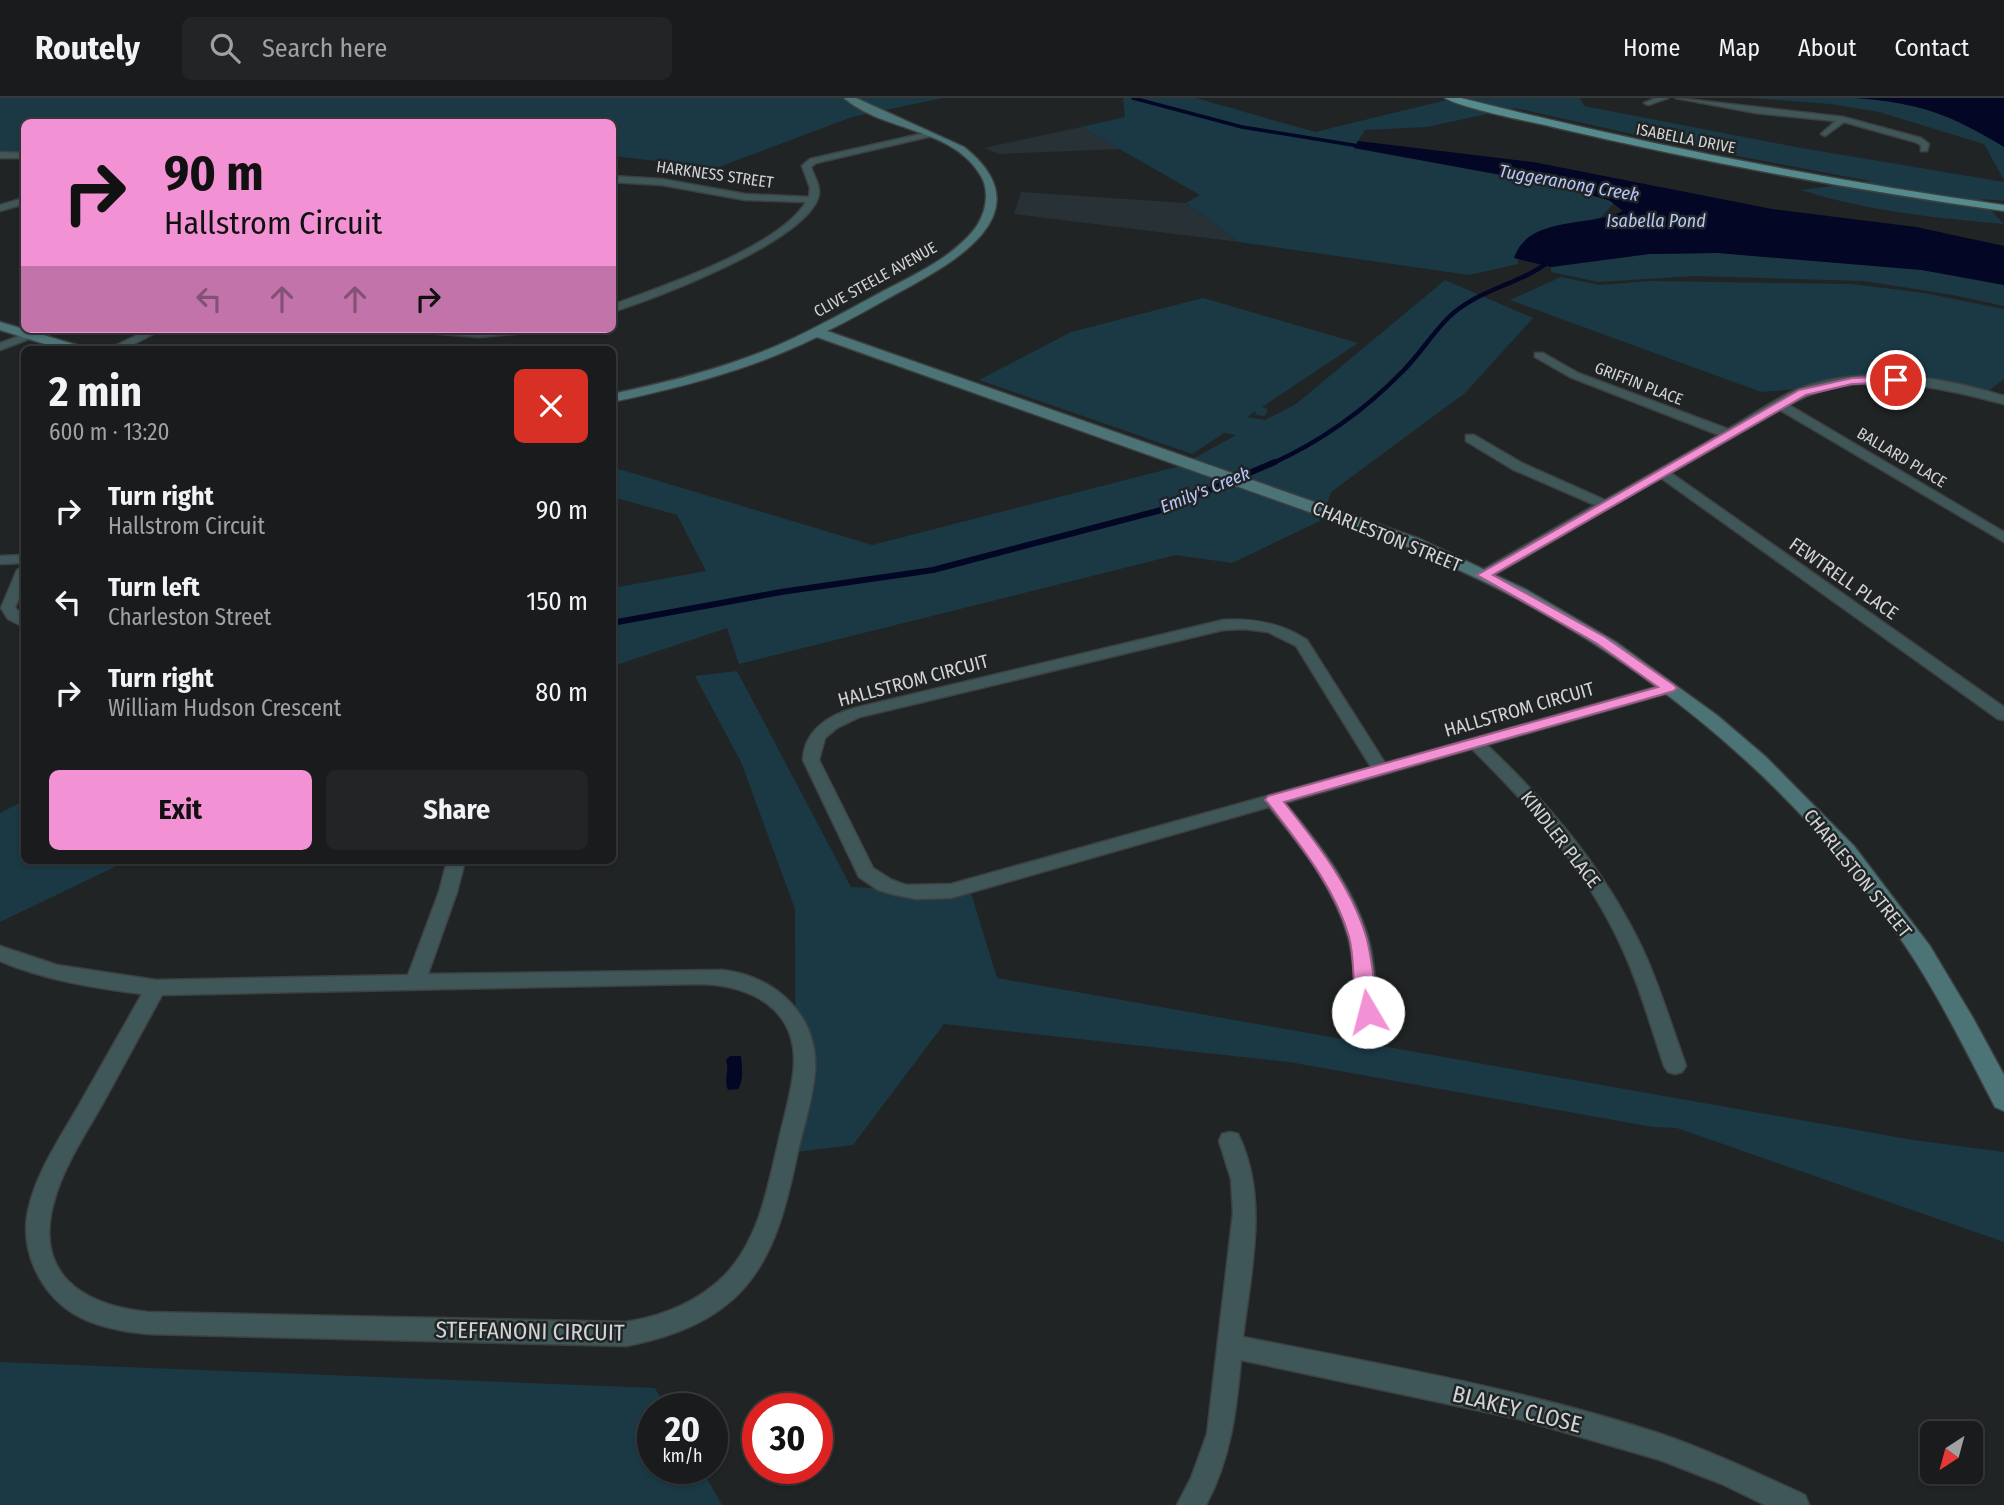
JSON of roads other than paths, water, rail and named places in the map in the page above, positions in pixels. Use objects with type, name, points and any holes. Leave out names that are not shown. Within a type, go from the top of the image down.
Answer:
[{"type":"main road","name":"ISABELLA DRIVE","points":[[1450,98],[1592,135],[1690,156],[1918,195],[2004,206]]},
{"type":"street","name":"CLIVE STEELE AVENUE","points":[[616,397],[715,373],[774,352],[816,332],[949,258],[982,226],[990,211],[992,196],[987,176],[965,152],[849,98]]},
{"type":"street","points":[[1648,103],[1664,98]]},
{"type":"street","points":[[1680,98],[1746,109],[1843,119],[1918,140],[1925,144],[1924,149]]},
{"type":"street","points":[[1735,120],[1746,109]]},
{"type":"street","points":[[1825,134],[1843,119]]},
{"type":"street","points":[[616,307],[752,249],[798,219],[813,200],[814,185],[806,170],[810,162],[826,156],[929,134]]},
{"type":"street","points":[[0,155],[21,156]]},
{"type":"street","name":"HARKNESS STREET","points":[[616,179],[662,182],[744,197],[813,200]]},
{"type":"street","points":[[0,208],[21,202]]},
{"type":"street","points":[[0,326],[21,332]]},
{"type":"street","name":"CHARLESTON STREET","points":[[816,332],[1261,487],[1413,543],[1484,575],[1601,640],[1669,688],[1764,766],[1855,862],[1920,949],[1961,1015],[2004,1100]]},
{"type":"street","points":[[23,333],[65,346]]},
{"type":"street","points":[[122,346],[149,333]]},
{"type":"street","points":[[466,333],[490,333]]},
{"type":"street","points":[[0,347],[30,335]]},
{"type":"street","name":"GRIFFIN PLACE","points":[[1539,355],[1574,375],[1729,434]]},
{"type":"street","points":[[1484,575],[1802,392],[1825,385],[1866,380],[1928,382],[2004,400]]},
{"type":"street","name":"BALLARD PLACE","points":[[1781,405],[2004,538]]},
{"type":"street","points":[[1470,438],[1517,466],[1606,505]]},
{"type":"street","name":"FEWTRELL PLACE","points":[[1662,473],[2004,715]]},
{"type":"street","points":[[0,561],[21,559]]},
{"type":"street","points":[[21,576],[8,608],[13,616],[21,620]]},
{"type":"street","name":"HALLSTROM CIRCUIT","points":[[1381,769],[1302,643],[1287,633],[1268,626],[1245,623],[1223,625],[855,713],[819,732],[810,749],[811,760],[866,872],[895,890],[921,894],[951,891],[1669,688]]},
{"type":"street","name":"KINDLER PLACE","points":[[1475,743],[1550,818],[1604,893],[1633,951],[1675,1066]]},
{"type":"street","points":[[1273,800],[1309,844],[1338,891],[1358,937],[1368,1012]]},
{"type":"street","points":[[415,983],[448,892],[455,864]]},
{"type":"street","name":"STEFFANONI CIRCUIT","points":[[0,953],[18,962],[87,980],[156,988],[684,976],[734,979],[763,989],[785,1006],[800,1029],[805,1058],[804,1074],[769,1220],[756,1252],[732,1283],[701,1309],[664,1327],[626,1334],[148,1323],[123,1320],[81,1307],[65,1296],[44,1266],[38,1229],[41,1209],[56,1166],[156,988]]},
{"type":"street","points":[[1191,1505],[1202,1485],[1220,1434],[1245,1213],[1242,1179],[1230,1141]]},
{"type":"street","name":"BLAKEY CLOSE","points":[[1230,1346],[1526,1408],[1652,1444],[1795,1505]]},
{"type":"water","points":[[1856,98],[2004,98],[2004,147],[1967,126],[1933,112],[1898,103]]},
{"type":"water","name":"Isabella Pond","points":[[1358,141],[1533,162],[1772,209],[1916,227],[2004,246],[2004,285],[1922,270],[1718,253],[1649,254],[1551,267],[1514,258],[1521,244],[1545,229],[1623,211],[1609,200],[1551,184],[1354,148]]},
{"type":"water","points":[[730,1056],[741,1056],[742,1073],[738,1089],[728,1090],[726,1060]]},
{"type":"waterway","name":"Tuggeranong Creek","points":[[1133,98],[1242,127],[1365,147]]},
{"type":"waterway","name":"Emily's Creek","points":[[1275,462],[1324,435],[1373,399],[1403,371],[1459,308],[1485,293],[1526,276],[1551,260]]},
{"type":"waterway","name":"Emily's Creek","points":[[616,622],[781,592],[933,570],[1165,509],[1275,462]]},
{"type":"waterway","name":"Emily's Creek","points":[[1271,464],[1275,462]]}]
